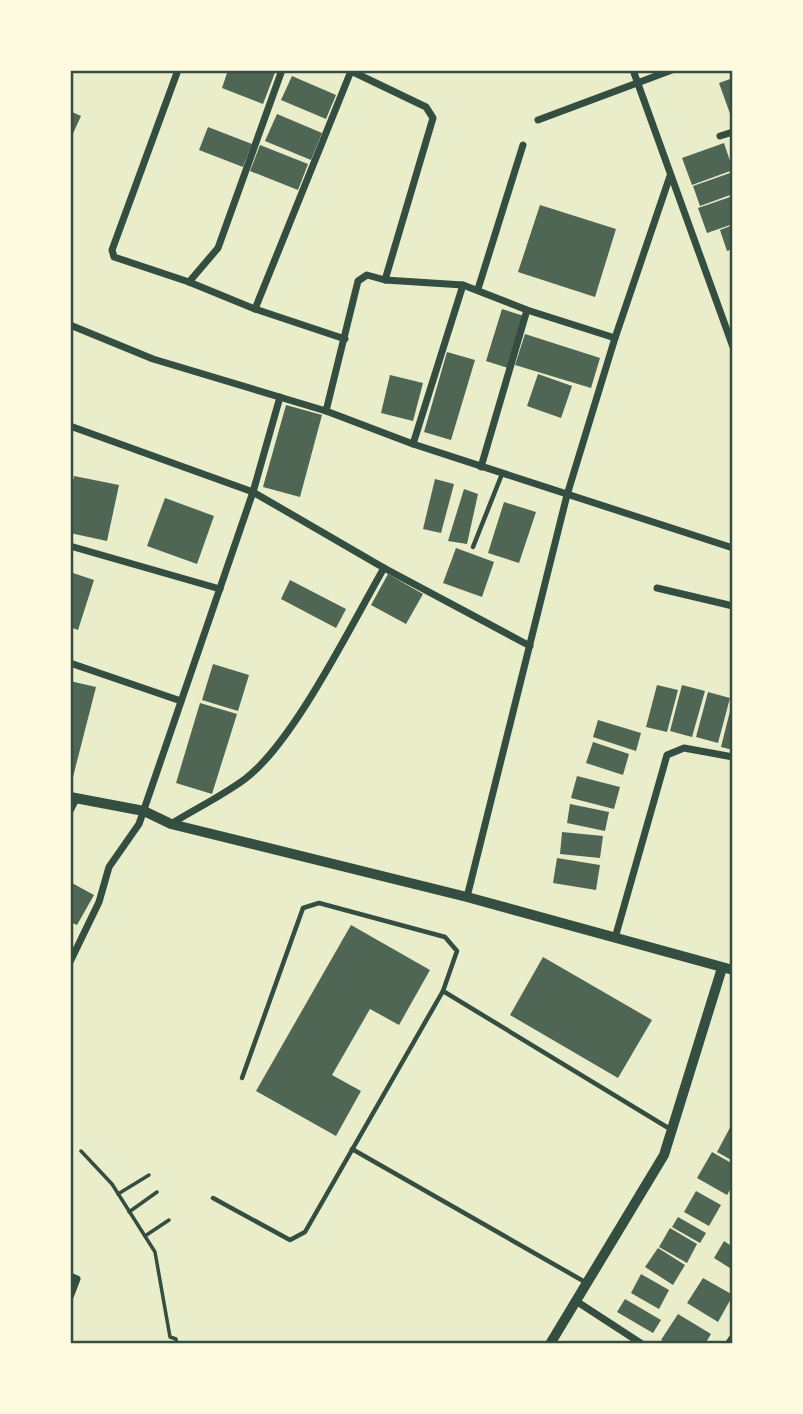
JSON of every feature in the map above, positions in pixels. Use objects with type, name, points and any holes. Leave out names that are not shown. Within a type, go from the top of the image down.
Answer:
[{"type":"street","points":[[189,282],[218,248],[282,70]]},
{"type":"street","points":[[633,70],[733,347]]},
{"type":"street","points":[[538,120],[672,70]]},
{"type":"street","points":[[175,71],[112,254],[118,260],[189,282],[254,309],[345,339]]},
{"type":"street","points":[[254,309],[352,71],[426,107],[433,118],[386,280]]},
{"type":"street","points":[[720,136],[733,132]]},
{"type":"street","points":[[478,289],[523,145]]},
{"type":"street","points":[[467,897],[567,495],[615,338],[670,176]]},
{"type":"street","points":[[326,411],[358,281],[367,275],[386,280],[463,285],[527,310],[615,338]]},
{"type":"street","points":[[413,444],[463,285]]},
{"type":"street","points":[[481,467],[527,310]]},
{"type":"street","points":[[70,325],[153,359],[326,411],[481,467],[733,548]]},
{"type":"street","points":[[70,962],[99,902],[109,867],[139,824],[144,811],[253,492],[280,397]]},
{"type":"street","points":[[70,426],[253,492],[384,568],[530,646]]},
{"type":"street","points":[[70,546],[220,589]]},
{"type":"street","points":[[170,824],[245,779],[266,759],[292,724],[384,568]]},
{"type":"street","points":[[657,588],[733,606]]},
{"type":"street","points":[[70,663],[181,701]]},
{"type":"street","points":[[615,938],[667,755],[684,748],[733,757]]},
{"type":"street","points":[[70,811],[73,798],[144,811],[170,824],[467,897],[727,969],[664,1155],[550,1344]]},
{"type":"street","points":[[70,1276],[77,1279],[70,1297]]},
{"type":"street","points":[[576,1301],[642,1344]]},
{"type":"street","points":[[728,1344],[733,1337]]},
{"type":"lane","points":[[473,547],[502,474]]},
{"type":"lane","points":[[213,1198],[290,1240],[305,1232],[443,991],[457,951],[445,937],[319,903],[303,908],[242,1078]]},
{"type":"lane","points":[[443,991],[671,1130]]},
{"type":"lane","points":[[352,1149],[587,1283]]},
{"type":"path","points":[[81,1151],[118,1194],[155,1252],[170,1337],[176,1339],[177,1344]]},
{"type":"path","points":[[118,1194],[149,1175]]},
{"type":"path","points":[[129,1212],[157,1192]]},
{"type":"path","points":[[145,1236],[169,1220]]},
{"type":"building","points":[[228,70],[276,70],[263,104],[222,88]]},
{"type":"building","points":[[292,76],[336,95],[326,119],[281,100]]},
{"type":"building","points":[[733,78],[733,122],[719,83]]},
{"type":"building","points":[[70,111],[81,116],[70,140]]},
{"type":"building","points":[[277,114],[322,133],[311,160],[265,141]]},
{"type":"building","points":[[208,127],[252,144],[243,167],[199,150]]},
{"type":"building","points":[[724,143],[733,170],[692,185],[682,158]]},
{"type":"building","points":[[260,145],[308,164],[298,190],[250,171]]},
{"type":"building","points":[[733,172],[733,194],[700,206],[693,186]]},
{"type":"building","points":[[733,196],[733,224],[707,233],[698,208]]},
{"type":"building","points":[[540,205],[616,229],[595,297],[518,272]]},
{"type":"building","points":[[733,225],[733,249],[727,251],[720,230]]},
{"type":"building","points":[[502,309],[524,316],[508,368],[486,361]]},
{"type":"building","points":[[525,334],[600,358],[591,388],[515,365]]},
{"type":"building","points":[[447,352],[475,360],[451,440],[424,432]]},
{"type":"building","points":[[538,374],[572,386],[561,418],[527,406]]},
{"type":"building","points":[[390,375],[423,383],[413,421],[381,413]]},
{"type":"building","points":[[286,405],[322,415],[300,497],[263,487]]},
{"type":"building","points":[[74,476],[119,485],[107,541],[70,533],[70,496]]},
{"type":"building","points":[[435,479],[454,484],[441,533],[423,529]]},
{"type":"building","points":[[464,489],[478,494],[467,544],[448,541]]},
{"type":"building","points":[[165,498],[214,516],[197,564],[147,546]]},
{"type":"building","points":[[504,502],[536,512],[519,563],[488,553]]},
{"type":"building","points":[[456,548],[494,562],[482,597],[443,583]]},
{"type":"building","points":[[70,572],[94,580],[78,630],[70,627]]},
{"type":"building","points":[[388,574],[423,594],[406,624],[371,605]]},
{"type":"building","points":[[290,580],[346,609],[336,628],[281,599]]},
{"type":"building","points":[[213,664],[249,675],[238,711],[202,700]]},
{"type":"building","points":[[70,681],[96,687],[73,777],[70,776]]},
{"type":"building","points":[[657,685],[678,690],[667,732],[646,727]]},
{"type":"building","points":[[682,685],[705,691],[692,737],[670,731]]},
{"type":"building","points":[[708,692],[730,698],[718,743],[696,737]]},
{"type":"building","points":[[200,703],[237,714],[212,794],[176,783]]},
{"type":"building","points":[[733,704],[733,750],[721,747]]},
{"type":"building","points":[[598,720],[641,733],[636,751],[593,737]]},
{"type":"building","points":[[593,742],[629,754],[623,775],[586,763]]},
{"type":"building","points":[[577,776],[620,787],[614,809],[571,798]]},
{"type":"building","points":[[570,804],[609,812],[605,831],[567,823]]},
{"type":"building","points":[[562,832],[603,836],[600,858],[560,854]]},
{"type":"building","points":[[557,858],[600,865],[596,890],[553,883]]},
{"type":"building","points":[[70,882],[94,895],[77,925],[70,922]]},
{"type":"building","points":[[351,925],[430,970],[399,1025],[370,1009],[332,1075],[361,1091],[336,1136],[256,1091]]},
{"type":"building","points":[[543,957],[652,1020],[618,1078],[510,1015]]},
{"type":"building","points":[[733,1122],[733,1161],[717,1152]]},
{"type":"building","points":[[712,1152],[733,1164],[733,1185],[727,1195],[697,1178]]},
{"type":"building","points":[[696,1191],[721,1205],[709,1226],[684,1212]]},
{"type":"building","points":[[678,1217],[706,1233],[700,1243],[672,1227]]},
{"type":"building","points":[[670,1228],[697,1244],[687,1263],[659,1247]]},
{"type":"building","points":[[724,1241],[733,1247],[733,1270],[714,1258]]},
{"type":"building","points":[[658,1248],[685,1265],[673,1285],[645,1267]]},
{"type":"building","points":[[641,1274],[669,1290],[659,1309],[631,1293]]},
{"type":"building","points":[[703,1278],[733,1295],[718,1322],[687,1303]]},
{"type":"building","points":[[625,1299],[661,1320],[653,1333],[617,1312]]},
{"type":"building","points":[[678,1314],[711,1334],[705,1344],[668,1344],[661,1340]]}]
